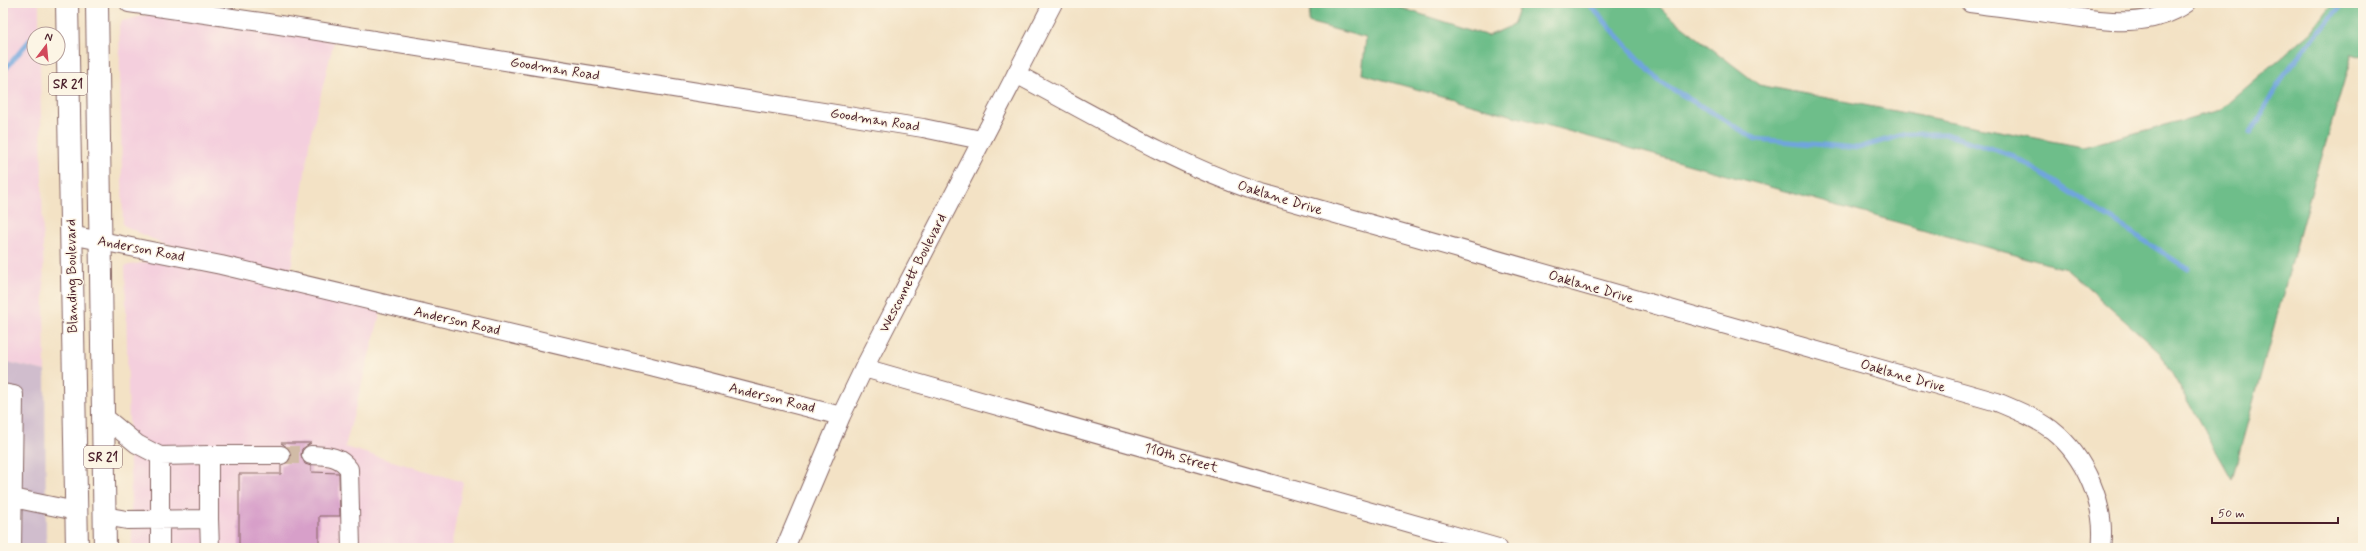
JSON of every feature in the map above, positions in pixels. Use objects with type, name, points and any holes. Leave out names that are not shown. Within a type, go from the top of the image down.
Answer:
[{"type":"main road","name":"Blanding Boulevard","points":[[67,3],[77,548]]},
{"type":"main road","name":"Blanding Boulevard","points":[[96,3],[105,548]]},
{"type":"main road","points":[[76,511],[104,516]]},
{"type":"street","name":"Goodman Road","points":[[129,3],[269,23],[877,120],[981,140]]},
{"type":"street","name":"Wesconnett Boulevard","points":[[785,548],[841,416],[864,368],[1053,3]]},
{"type":"street","points":[[1970,3],[2115,22],[2149,19],[2179,9],[2187,3]]},
{"type":"street","name":"Oaklane Drive","points":[[1016,74],[1181,161],[1219,179],[1255,191],[1997,402],[2024,414],[2052,431],[2070,448],[2083,467],[2094,490],[2100,514],[2101,548]]},
{"type":"street","name":"Anderson Road","points":[[71,235],[236,269],[647,366],[841,416]]},
{"type":"street","name":"110th Street","points":[[864,368],[1498,548]]},
{"type":"street","points":[[3,393],[14,395],[8,497],[12,548]]},
{"type":"street","points":[[103,416],[137,444],[160,456],[281,455]]},
{"type":"street","points":[[311,455],[332,456],[343,460],[349,468],[351,548]]},
{"type":"street","points":[[160,456],[160,548]]},
{"type":"street","points":[[209,456],[210,548]]},
{"type":"street","points":[[8,497],[76,511]]},
{"type":"street","points":[[104,516],[127,520],[209,519]]},
{"type":"shaded area","points":[[3,3],[39,3],[39,26],[26,26],[26,66],[40,66],[45,371],[3,361]]},
{"type":"shaded area","points":[[155,13],[334,41],[310,138],[290,276],[163,244],[123,225],[119,25],[122,21]]},
{"type":"shaded area","points":[[162,259],[381,311],[345,447],[463,482],[451,548],[132,548],[125,266]]},
{"type":"shaded area","points":[[3,361],[45,371],[46,548],[3,548]]},
{"type":"green space","points":[[193,3],[229,3],[227,9]]},
{"type":"green space","points":[[1312,3],[1386,3],[1488,36],[1513,25],[1521,3],[1656,3],[1668,15],[1759,85],[2083,147],[2220,110],[2312,31],[2333,3],[2363,3],[2363,57],[2352,54],[2305,214],[2232,479],[2159,351],[2066,269],[1362,74],[1366,38],[1308,22]]},
{"type":"building","points":[[281,443],[311,443],[302,449],[301,455],[305,464],[311,466],[311,472],[339,473],[340,516],[319,516],[319,548],[239,548],[239,474],[281,474],[281,465],[290,461],[291,455],[290,449]]},
{"type":"waterway","points":[[1588,3],[1659,81],[1756,139],[1858,148],[1906,134],[1945,134],[2014,156],[2188,269]]},
{"type":"waterway","points":[[2250,133],[2285,73],[2343,3]]},
{"type":"waterway","points":[[3,72],[26,45]]},
{"type":"tunnel","points":[[281,455],[311,455]]}]
